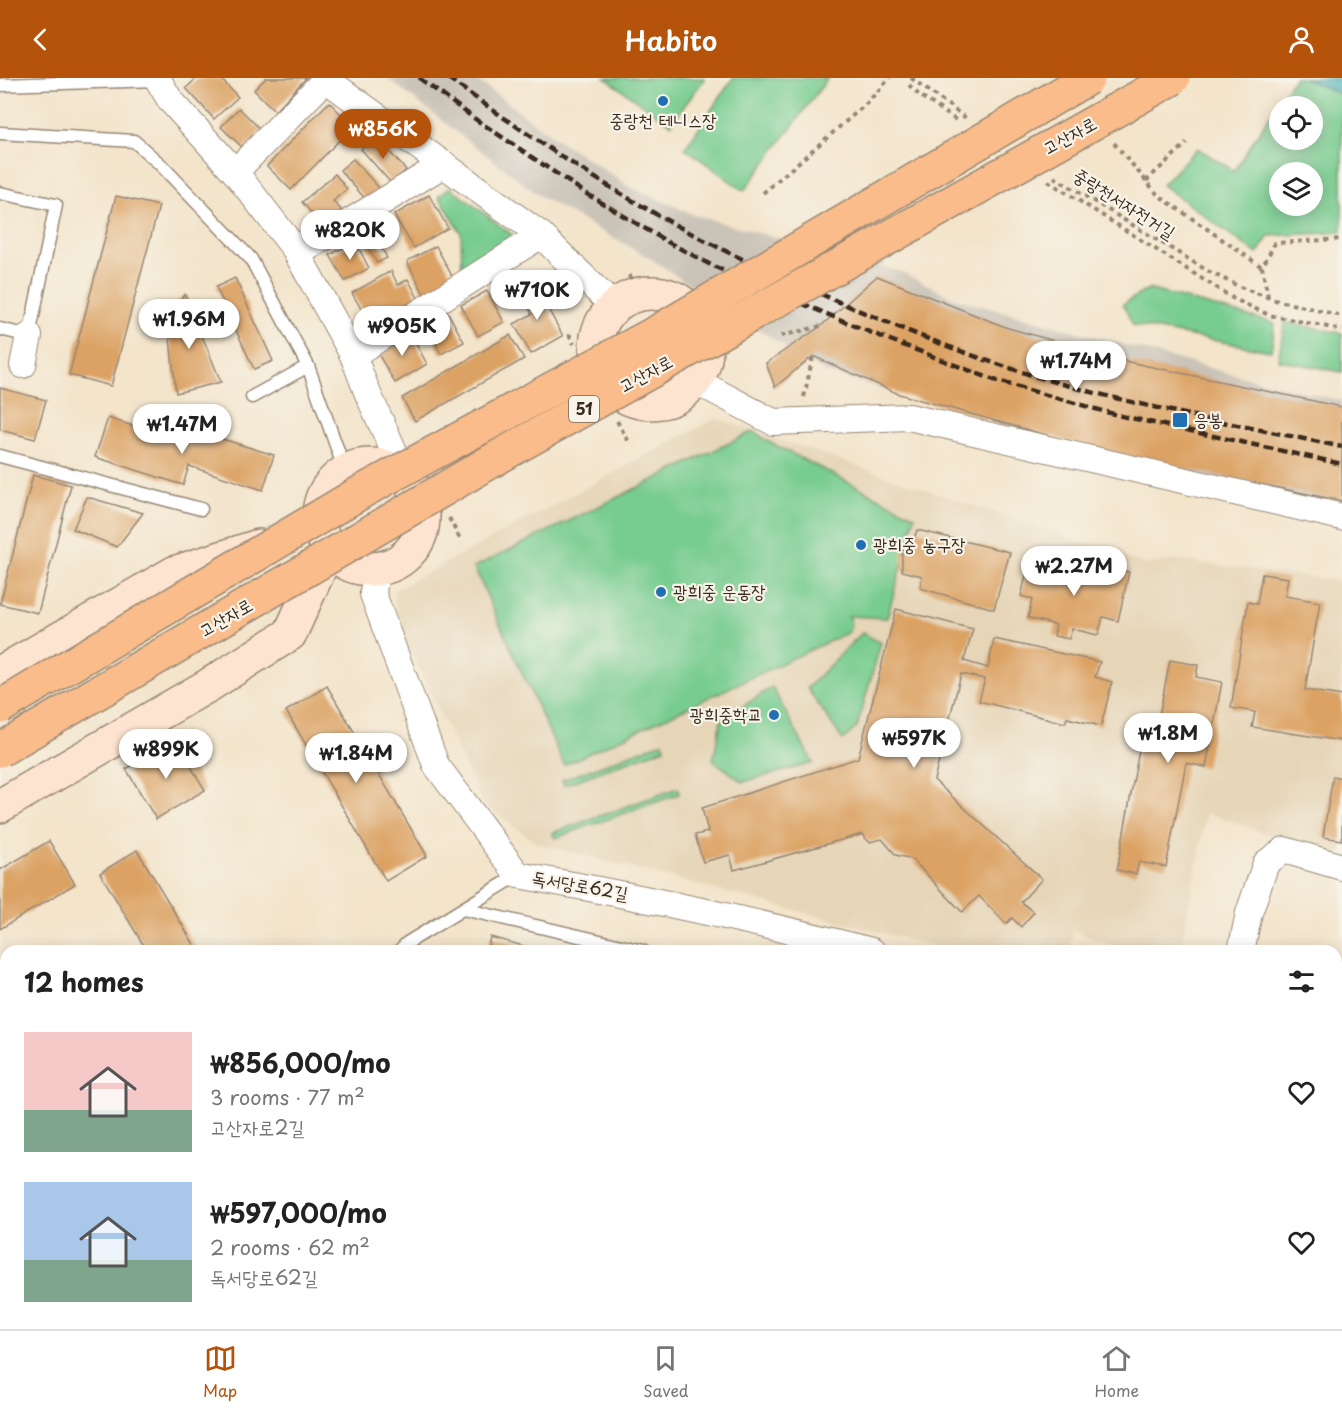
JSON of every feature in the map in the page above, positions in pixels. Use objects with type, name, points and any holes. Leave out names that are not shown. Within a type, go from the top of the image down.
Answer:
[{"type":"main road","name":"고산자로","points":[[0,707],[363,491],[657,332],[1088,78]]},
{"type":"main road","name":"고산자로","points":[[0,750],[507,452],[1173,78]]},
{"type":"main road","points":[[644,293],[661,294],[679,300],[694,313],[704,329],[707,348],[704,367],[694,384],[680,396],[662,403],[643,403],[626,398],[612,388],[602,373],[596,357],[597,339],[602,322],[613,309],[627,298],[644,293]]},
{"type":"main road","points":[[403,478],[608,382]]},
{"type":"main road","points":[[378,465],[403,478],[423,508],[423,525],[418,540],[408,555],[393,565],[376,569],[358,568],[342,561],[325,538],[319,514],[323,497],[332,482],[345,471],[361,466],[378,465]]},
{"type":"main road","points":[[0,673],[174,573],[325,538]]},
{"type":"main road","points":[[0,806],[139,727],[290,634],[325,538]]},
{"type":"street","points":[[235,172],[325,78],[541,235],[603,296],[613,309]]},
{"type":"street","points":[[158,79],[170,100],[235,172],[297,254],[353,355],[403,478]]},
{"type":"street","points":[[297,254],[444,164]]},
{"type":"street","points":[[353,355],[541,235]]},
{"type":"street","points":[[24,365],[29,336]]},
{"type":"street","name":"고산자로","points":[[694,384],[711,389],[773,422],[909,417],[1342,517]]},
{"type":"street","name":"독서당로62길","points":[[376,569],[373,594],[436,765],[518,875],[702,910],[847,945]]},
{"type":"street","points":[[1242,945],[1266,863],[1284,850],[1342,867]]},
{"type":"lane","points":[[0,85],[158,79]]},
{"type":"lane","points":[[0,133],[134,141],[160,164],[251,259],[308,366],[345,471]]},
{"type":"lane","points":[[0,193],[56,205],[29,336],[0,329]]},
{"type":"lane","points":[[252,397],[308,366]]},
{"type":"lane","points":[[1,458],[201,508]]},
{"type":"lane","points":[[405,945],[518,875]]},
{"type":"lane","points":[[463,909],[618,945]]},
{"type":"path","points":[[763,193],[866,104],[890,78]]},
{"type":"path","points":[[911,78],[974,124]]},
{"type":"path","points":[[909,85],[919,95],[968,128]]},
{"type":"path","points":[[1110,139],[1158,195],[1262,267]]},
{"type":"path","points":[[1146,181],[1187,143]]},
{"type":"path","name":"중랑천서자전거길","points":[[1052,175],[1208,271],[1240,287],[1268,297],[1342,316]]},
{"type":"path","points":[[1047,180],[1234,299],[1269,315],[1342,330]]},
{"type":"path","points":[[1268,297],[1262,267],[1275,243],[1342,239]]},
{"type":"path","points":[[628,278],[633,275]]},
{"type":"path","points":[[781,336],[821,326]]},
{"type":"path","points":[[804,399],[813,356]]},
{"type":"shaded area","points":[[387,78],[474,78],[551,135],[630,187],[694,215],[901,272],[957,299],[1231,374],[1342,401],[1342,509],[1257,492],[824,372],[651,259],[541,197]]},
{"type":"shaded area","name":"광희중학교","points":[[716,418],[1145,564],[1179,560],[1342,581],[1342,856],[1323,853],[1207,813],[1181,945],[1110,945],[1073,930],[1071,945],[930,945],[536,843],[483,803],[399,627],[393,591]]},
{"type":"green space","name":"중랑천 테니스장","points":[[605,78],[705,78],[671,124]]},
{"type":"green space","points":[[733,78],[828,78],[744,191],[685,148]]},
{"type":"green space","points":[[1294,78],[1304,78],[1342,95],[1342,232],[1269,236],[1257,254],[1162,185],[1197,148],[1234,171],[1269,117],[1269,150],[1323,150],[1323,96],[1282,96]]},
{"type":"green space","points":[[450,187],[516,238],[462,274],[461,233],[439,196]]},
{"type":"green space","points":[[1148,289],[1275,323],[1271,351],[1133,325],[1123,304]]},
{"type":"green space","points":[[1285,322],[1342,333],[1342,372],[1278,360]]},
{"type":"green space","name":"광희중 운동장","points":[[754,431],[767,441],[915,516],[887,618],[848,616],[851,624],[849,632],[564,765],[474,567]]},
{"type":"green space","points":[[862,633],[881,643],[857,727],[843,740],[807,688]]},
{"type":"green space","points":[[772,687],[813,763],[743,782],[713,760],[721,721]]},
{"type":"green space","points":[[663,742],[665,748],[564,785],[562,780]]},
{"type":"green space","points":[[678,788],[679,794],[555,838],[552,833]]},
{"type":"water","points":[[1304,78],[1342,78],[1342,95]]},
{"type":"building","points":[[197,78],[220,78],[238,97],[214,119],[186,88]]},
{"type":"building","points":[[266,78],[306,78],[275,111],[254,90]]},
{"type":"building","points":[[329,102],[353,126],[291,190],[267,166]]},
{"type":"building","points":[[239,108],[262,131],[244,149],[221,127]]},
{"type":"building","points":[[375,136],[406,170],[391,183],[361,149]]},
{"type":"building","points":[[353,159],[380,189],[367,201],[340,170]]},
{"type":"building","points":[[335,174],[347,189],[333,201],[342,211],[323,227],[302,202]]},
{"type":"building","points":[[429,195],[448,228],[414,248],[394,215]]},
{"type":"building","points":[[116,196],[159,206],[111,386],[69,375]]},
{"type":"building","points":[[373,232],[387,258],[377,263],[362,237]]},
{"type":"building","points":[[355,241],[369,268],[345,281],[330,255]]},
{"type":"building","points":[[436,246],[453,278],[424,294],[407,261]]},
{"type":"building","points":[[391,271],[398,285],[408,279],[418,298],[371,326],[352,293]]},
{"type":"building","points":[[877,276],[1008,328],[1129,362],[1342,407],[1342,501],[1118,455],[899,394],[813,356],[775,387],[766,363],[821,326]]},
{"type":"building","points":[[235,278],[273,361],[254,369],[216,287]]},
{"type":"building","points":[[532,280],[563,336],[531,354],[514,324],[532,314],[518,288]]},
{"type":"building","points":[[487,291],[504,322],[478,336],[461,305]]},
{"type":"building","points":[[185,294],[221,382],[176,393],[167,312]]},
{"type":"building","points":[[447,311],[464,342],[441,354],[425,323]]},
{"type":"building","points":[[409,331],[427,364],[395,383],[376,350]]},
{"type":"building","points":[[510,335],[524,359],[415,421],[402,398]]},
{"type":"building","points":[[0,388],[46,400],[35,439],[0,430]]},
{"type":"building","points":[[108,418],[189,444],[193,430],[274,455],[263,490],[189,466],[183,485],[95,457]]},
{"type":"building","points":[[33,475],[71,485],[38,613],[0,604]]},
{"type":"building","points":[[87,497],[143,513],[117,547],[73,529]]},
{"type":"building","points":[[917,530],[1010,552],[994,609],[920,588],[922,576],[902,571],[902,550],[910,551]]},
{"type":"building","points":[[1030,560],[1095,575],[1098,564],[1129,572],[1118,621],[1103,617],[1098,635],[1072,629],[1069,639],[1054,636],[1056,625],[1028,618],[1032,599],[1021,596]]},
{"type":"building","points":[[1262,574],[1288,578],[1285,596],[1320,602],[1305,690],[1342,696],[1342,741],[1252,727],[1255,712],[1231,708],[1248,602],[1257,604]]},
{"type":"building","points":[[896,609],[973,629],[964,661],[988,668],[994,639],[1100,662],[1095,677],[1112,682],[1101,726],[1067,718],[1065,723],[979,701],[985,679],[961,674],[934,780],[1042,879],[1021,902],[1034,912],[1021,927],[1012,918],[1006,924],[979,896],[962,912],[912,859],[896,855],[882,839],[870,842],[863,834],[734,870],[730,855],[703,862],[695,835],[708,832],[702,808],[858,758]]},
{"type":"building","points":[[1170,660],[1198,665],[1196,677],[1222,682],[1206,767],[1186,763],[1166,867],[1139,862],[1136,874],[1117,870],[1144,723],[1157,726]]},
{"type":"building","points":[[327,686],[427,856],[386,881],[286,711]]},
{"type":"building","points":[[175,740],[205,790],[156,819],[126,769]]},
{"type":"building","points":[[1333,776],[1342,778],[1342,840],[1323,837]]},
{"type":"building","points":[[49,841],[75,884],[0,929],[0,870]]},
{"type":"building","points":[[137,850],[194,945],[143,945],[100,873]]},
{"type":"building","points":[[490,937],[520,945],[488,945]]},
{"type":"railway","points":[[419,78],[478,121],[587,194],[666,241],[713,266],[872,333],[994,380],[1117,415],[1342,464]]},
{"type":"railway","points":[[448,78],[552,150],[661,217],[748,262],[885,322],[969,354],[1090,392],[1342,447]]},
{"type":"place","name":"중랑천 테니스장","points":[[663,101]]},
{"type":"place","name":"응봉","points":[[1180,420]]},
{"type":"place","name":"광희중 농구장","points":[[861,545]]},
{"type":"place","name":"광희중 운동장","points":[[661,592]]},
{"type":"place","name":"광희중학교","points":[[774,715]]}]
